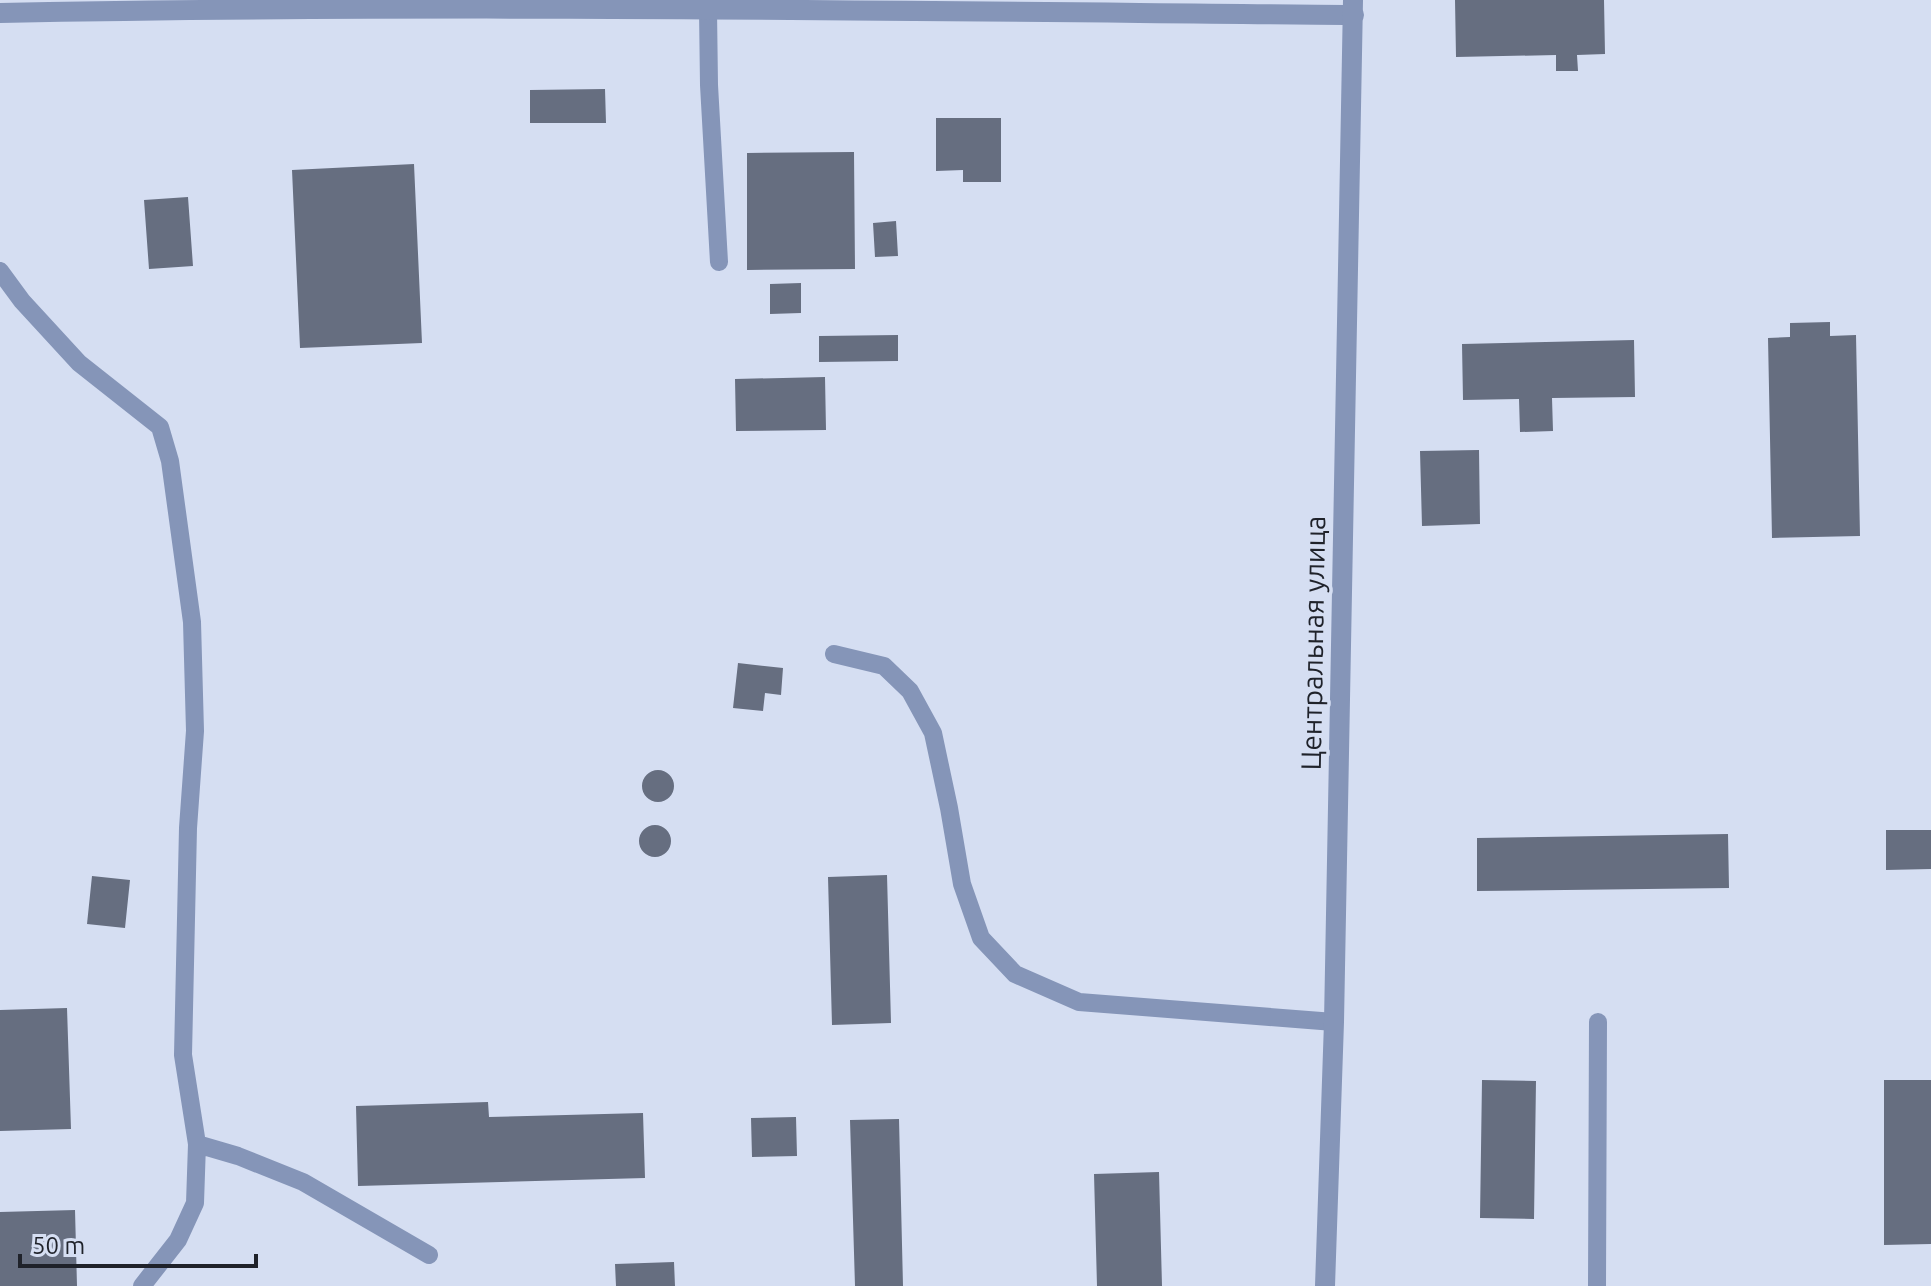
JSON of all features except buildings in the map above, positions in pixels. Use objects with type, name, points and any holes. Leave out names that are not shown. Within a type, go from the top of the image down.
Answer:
[{"type":"street","points":[[0,13],[708,10],[900,6],[1354,8]]},
{"type":"street","name":"Центральная улица","points":[[1325,1286],[1334,1022],[1354,8]]},
{"type":"lane","points":[[708,10],[719,262]]},
{"type":"lane","points":[[0,271],[22,301],[79,363],[160,427],[170,461],[192,622],[195,731],[188,828],[183,1055],[197,1144],[195,1203],[178,1240],[142,1286]]},
{"type":"lane","points":[[834,654],[884,666],[910,691],[933,733],[962,884],[981,938],[1015,974],[1079,1002],[1334,1022]]},
{"type":"lane","points":[[1597,1286],[1598,1022]]},
{"type":"lane","points":[[197,1144],[238,1156],[303,1182],[429,1255]]}]
